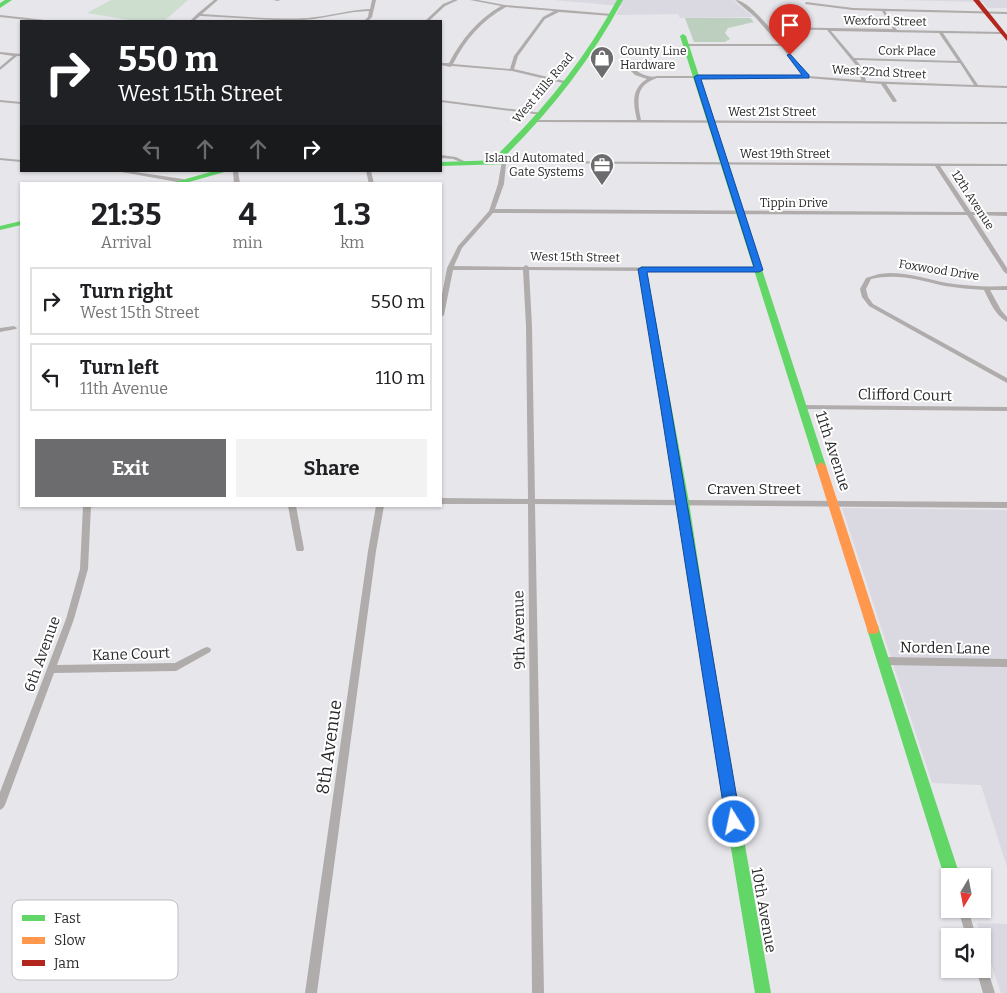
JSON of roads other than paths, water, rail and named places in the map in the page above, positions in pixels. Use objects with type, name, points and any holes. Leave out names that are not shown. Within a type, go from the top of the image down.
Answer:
[{"type":"street","points":[[0,6],[5,0]]},
{"type":"street","points":[[0,6],[9,0]]},
{"type":"street","points":[[193,20],[216,0]]},
{"type":"street","points":[[366,20],[374,0]]},
{"type":"street","points":[[428,20],[444,6],[456,0]]},
{"type":"street","points":[[472,0],[505,6],[612,14]]},
{"type":"street","name":"West Hills Road","points":[[504,162],[503,154],[539,118],[597,44],[620,0]]},
{"type":"street","points":[[737,0],[755,14],[768,28],[807,77]]},
{"type":"street","points":[[976,0],[1005,36]]},
{"type":"street","points":[[806,3],[854,9],[1007,13]]},
{"type":"street","points":[[450,66],[458,49],[480,25],[491,14],[505,6]]},
{"type":"street","points":[[198,15],[293,20],[309,19],[350,10],[371,10]]},
{"type":"street","points":[[512,70],[516,56],[544,18],[559,10]]},
{"type":"street","points":[[883,10],[895,30]]},
{"type":"street","points":[[0,16],[36,20]]},
{"type":"street","name":"Wexford Street","points":[[768,28],[940,31],[1005,36]]},
{"type":"street","points":[[829,30],[861,69],[864,82]]},
{"type":"street","points":[[940,31],[976,86]]},
{"type":"street","points":[[685,40],[782,45]]},
{"type":"street","name":"11th Avenue","points":[[685,40],[949,868]]},
{"type":"street","points":[[0,53],[19,54]]},
{"type":"street","points":[[0,69],[19,54]]},
{"type":"street","name":"Cork Place","points":[[854,59],[960,62]]},
{"type":"street","points":[[442,64],[512,70],[567,82]]},
{"type":"street","points":[[629,67],[638,74],[649,78]]},
{"type":"street","name":"West 22nd Street","points":[[649,78],[807,77],[883,83],[1007,87]]},
{"type":"street","points":[[639,121],[635,98],[644,82],[649,78]]},
{"type":"street","points":[[883,83],[894,101]]},
{"type":"street","points":[[0,101],[20,103]]},
{"type":"street","name":"West 21st Street","points":[[442,101],[539,118],[639,121],[1007,123]]},
{"type":"street","points":[[442,156],[454,158],[466,163]]},
{"type":"street","points":[[0,159],[20,161]]},
{"type":"street","points":[[442,164],[504,162],[501,184],[492,211],[460,247],[450,268],[443,290],[442,302]]},
{"type":"street","name":"West 19th Street","points":[[504,162],[1007,165]]},
{"type":"street","name":"12th Avenue","points":[[938,165],[1007,272]]},
{"type":"street","points":[[123,172],[177,182],[220,172]]},
{"type":"street","name":"Tippin Drive","points":[[492,211],[1007,214]]},
{"type":"street","points":[[0,228],[20,223]]},
{"type":"street","name":"9th Avenue","points":[[526,267],[538,993]]},
{"type":"street","name":"West 15th Street","points":[[450,268],[759,270]]},
{"type":"street","name":"10th Avenue","points":[[642,269],[683,502],[702,631],[763,993]]},
{"type":"street","name":"Foxwood Drive","points":[[1007,288],[986,289],[945,284],[912,275],[889,273],[870,278],[863,288],[865,297],[871,305],[1007,381]]},
{"type":"street","points":[[986,289],[998,311],[1007,320]]},
{"type":"street","points":[[0,330],[14,328]]},
{"type":"street","name":"Clifford Court","points":[[803,407],[1007,409]]},
{"type":"street","name":"Craven Street","points":[[442,501],[1007,505]]},
{"type":"street","name":"6th Avenue","points":[[0,805],[52,669],[84,569],[87,507]]},
{"type":"street","points":[[292,507],[300,549]]},
{"type":"street","name":"8th Avenue","points":[[311,993],[372,551],[380,507]]},
{"type":"street","name":"Kane Court","points":[[52,669],[176,668],[207,650]]},
{"type":"street","name":"Norden Lane","points":[[883,661],[1007,663]]},
{"type":"street","points":[[985,978],[989,993]]},
{"type":"place","name":"County Line Hardware","points":[[602,79]]},
{"type":"place","name":"Island Automated Gate Systems","points":[[602,186]]}]
